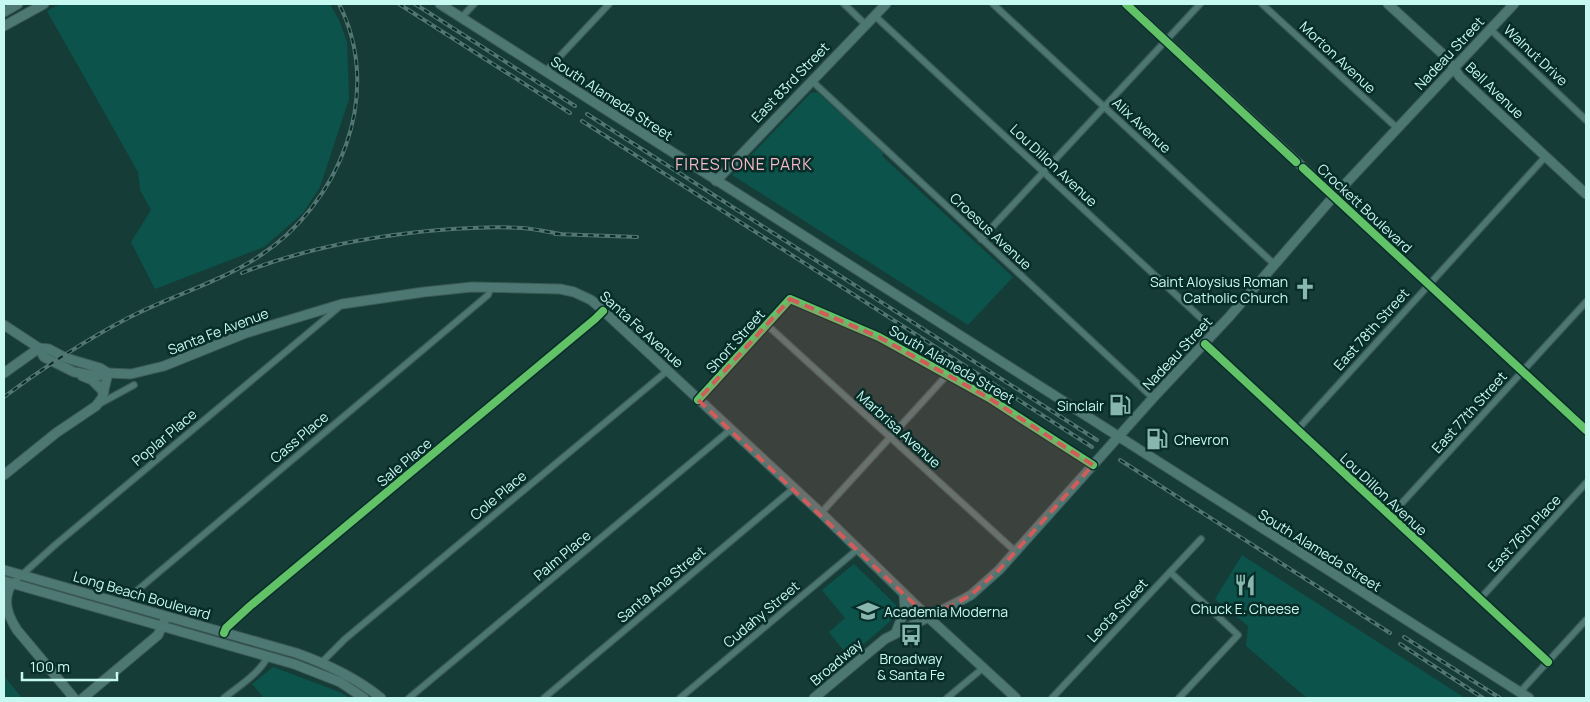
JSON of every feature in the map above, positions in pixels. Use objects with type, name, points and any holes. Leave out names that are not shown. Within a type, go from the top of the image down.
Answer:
[{"type":"main road","points":[[4,12],[18,4]]},
{"type":"main road","points":[[4,26],[44,4]]},
{"type":"main road","name":"South Alameda Street","points":[[440,4],[1529,698]]},
{"type":"main road","name":"East 83rd Street","points":[[716,181],[886,4]]},
{"type":"main road","name":"Crockett Boulevard","points":[[1126,4],[1334,196]]},
{"type":"main road","name":"Bell Avenue","points":[[1388,4],[1447,58],[1460,77],[1586,194]]},
{"type":"main road","name":"Nadeau Street","points":[[929,618],[971,595],[999,570],[1153,398],[1216,332],[1334,196],[1514,4]]},
{"type":"main road","name":"Santa Fe Avenue","points":[[39,348],[44,357],[74,372],[98,376],[108,373],[131,374],[154,370],[246,334],[342,304],[472,287],[560,289],[574,292],[591,300],[603,311],[821,513],[929,618],[1016,698]]},
{"type":"main road","name":"Santa Fe Avenue","points":[[4,325],[39,348],[49,349],[72,360],[100,368],[108,373]]},
{"type":"main road","points":[[4,373],[39,348]]},
{"type":"main road","points":[[74,372],[92,380],[104,392]]},
{"type":"main road","points":[[4,475],[56,433],[96,406],[104,392],[108,373]]},
{"type":"main road","name":"Long Beach Boulevard","points":[[4,570],[121,604],[164,621],[294,664],[340,682],[364,698]]},
{"type":"main road","points":[[8,582],[6,605],[10,620],[74,698]]},
{"type":"main road","name":"Long Beach Boulevard","points":[[8,582],[164,621],[224,633],[296,653],[322,662],[356,679],[381,698]]},
{"type":"main road","points":[[896,632],[905,610],[904,594]]},
{"type":"main road","name":"Broadway","points":[[814,698],[885,639],[896,632],[929,618]]},
{"type":"main road","points":[[83,698],[158,635],[164,621]]},
{"type":"street","points":[[461,18],[474,4]]},
{"type":"street","points":[[546,71],[609,4]]},
{"type":"street","points":[[844,4],[866,24]]},
{"type":"street","name":"Alix Avenue","points":[[992,4],[1274,264]]},
{"type":"street","points":[[981,239],[1200,4]]},
{"type":"street","name":"Morton Avenue","points":[[1262,4],[1397,128]]},
{"type":"street","name":"Lou Dillon Avenue","points":[[875,16],[1216,332]]},
{"type":"street","name":"Walnut Drive","points":[[1490,29],[1586,120]]},
{"type":"street","name":"Croesus Avenue","points":[[812,81],[1153,398]]},
{"type":"street","name":"East 78th Street","points":[[1297,430],[1546,156]]},
{"type":"street","name":"Crockett Boulevard","points":[[1334,196],[1586,430]]},
{"type":"street","name":"Cass Place","points":[[121,604],[488,295],[491,288]]},
{"type":"street","name":"Short Street","points":[[698,400],[790,299]]},
{"type":"street","name":"South Alameda Street","points":[[790,299],[879,337],[989,398],[1093,465]]},
{"type":"street","name":"East 77th Street","points":[[1390,516],[1586,302]]},
{"type":"street","name":"Poplar Place","points":[[4,591],[8,582],[21,574],[342,304]]},
{"type":"street","name":"Sale Place","points":[[224,633],[226,628],[250,606],[603,311]]},
{"type":"street","name":"Marbrisa Avenue","points":[[767,325],[1016,552]]},
{"type":"street","name":"Lou Dillon Avenue","points":[[1205,344],[1548,662]]},
{"type":"street","name":"Cole Place","points":[[322,662],[345,639],[667,371]]},
{"type":"street","points":[[821,513],[947,375]]},
{"type":"street","points":[[96,406],[134,385]]},
{"type":"street","name":"Palm Place","points":[[409,698],[730,430]]},
{"type":"street","name":"East 76th Place","points":[[1479,600],[1586,483]]},
{"type":"street","name":"Santa Ana Street","points":[[544,698],[794,488]]},
{"type":"street","name":"Leota Street","points":[[1052,698],[1201,539]]},
{"type":"street","name":"Cudahy Street","points":[[680,698],[858,549]]},
{"type":"street","points":[[1170,572],[1238,635],[1179,698]]},
{"type":"street","points":[[1520,692],[1586,620]]},
{"type":"street","points":[[224,698],[258,670],[265,663],[268,656]]},
{"type":"street","points":[[947,698],[983,668]]},
{"type":"highlighted area","points":[[790,299],[879,337],[989,398],[1093,465],[999,570],[971,595],[929,618],[698,400]]},
{"type":"shaded area","points":[[60,4],[330,4],[339,20],[347,42],[349,99],[320,187],[303,213],[264,247],[155,289],[131,242],[151,210],[140,190],[138,172],[47,11]]},
{"type":"shaded area","points":[[817,92],[884,153],[882,156],[1013,277],[968,325],[732,175],[811,93]]},
{"type":"shaded area","points":[[1242,555],[1465,698],[1307,698],[1246,646],[1248,626],[1215,599]]},
{"type":"shaded area","name":"Academia Moderna","points":[[854,564],[896,605],[896,616],[849,657],[829,632],[845,618],[822,590]]},
{"type":"shaded area","points":[[273,667],[342,693],[349,698],[264,698],[252,684]]},
{"type":"shaded area","points":[[4,676],[22,698],[4,698]]},
{"type":"railway","points":[[4,397],[64,355],[112,327],[144,310],[227,274],[258,257],[287,235],[311,208],[331,178],[346,145],[355,110],[357,74],[352,39],[339,4]]},
{"type":"railway","points":[[399,4],[570,113]]},
{"type":"railway","points":[[415,4],[575,106]]},
{"type":"railway","points":[[587,114],[1097,440]]},
{"type":"railway","points":[[582,121],[1092,447]]},
{"type":"railway","points":[[242,273],[266,264],[339,244],[414,233],[501,227],[527,228],[560,234]]},
{"type":"railway","points":[[555,234],[637,237]]},
{"type":"railway","points":[[1120,460],[1390,633]]},
{"type":"railway","points":[[1404,637],[1500,698]]},
{"type":"railway","points":[[1400,644],[1483,698]]},
{"type":"cycle path","points":[[1126,4],[1296,162]]},
{"type":"cycle path","points":[[1303,168],[1586,430]]},
{"type":"cycle path","points":[[698,400],[790,299],[879,337],[989,398],[1093,465]]},
{"type":"cycle path","points":[[224,633],[226,628],[250,606],[603,311]]},
{"type":"cycle path","points":[[1205,344],[1548,662]]},
{"type":"place","name":"Saint Aloysius Roman Catholic Church","points":[[1305,289]]},
{"type":"place","name":"Sinclair","points":[[1120,405]]},
{"type":"place","name":"Chevron","points":[[1157,439]]},
{"type":"place","name":"Chuck E. Cheese","points":[[1245,585]]},
{"type":"place","name":"Academia Moderna","points":[[868,611]]},
{"type":"place","name":"Broadway & Santa Fe","points":[[911,635]]},
{"type":"district","name":"FIRESTONE PARK","points":[[744,164]]}]
